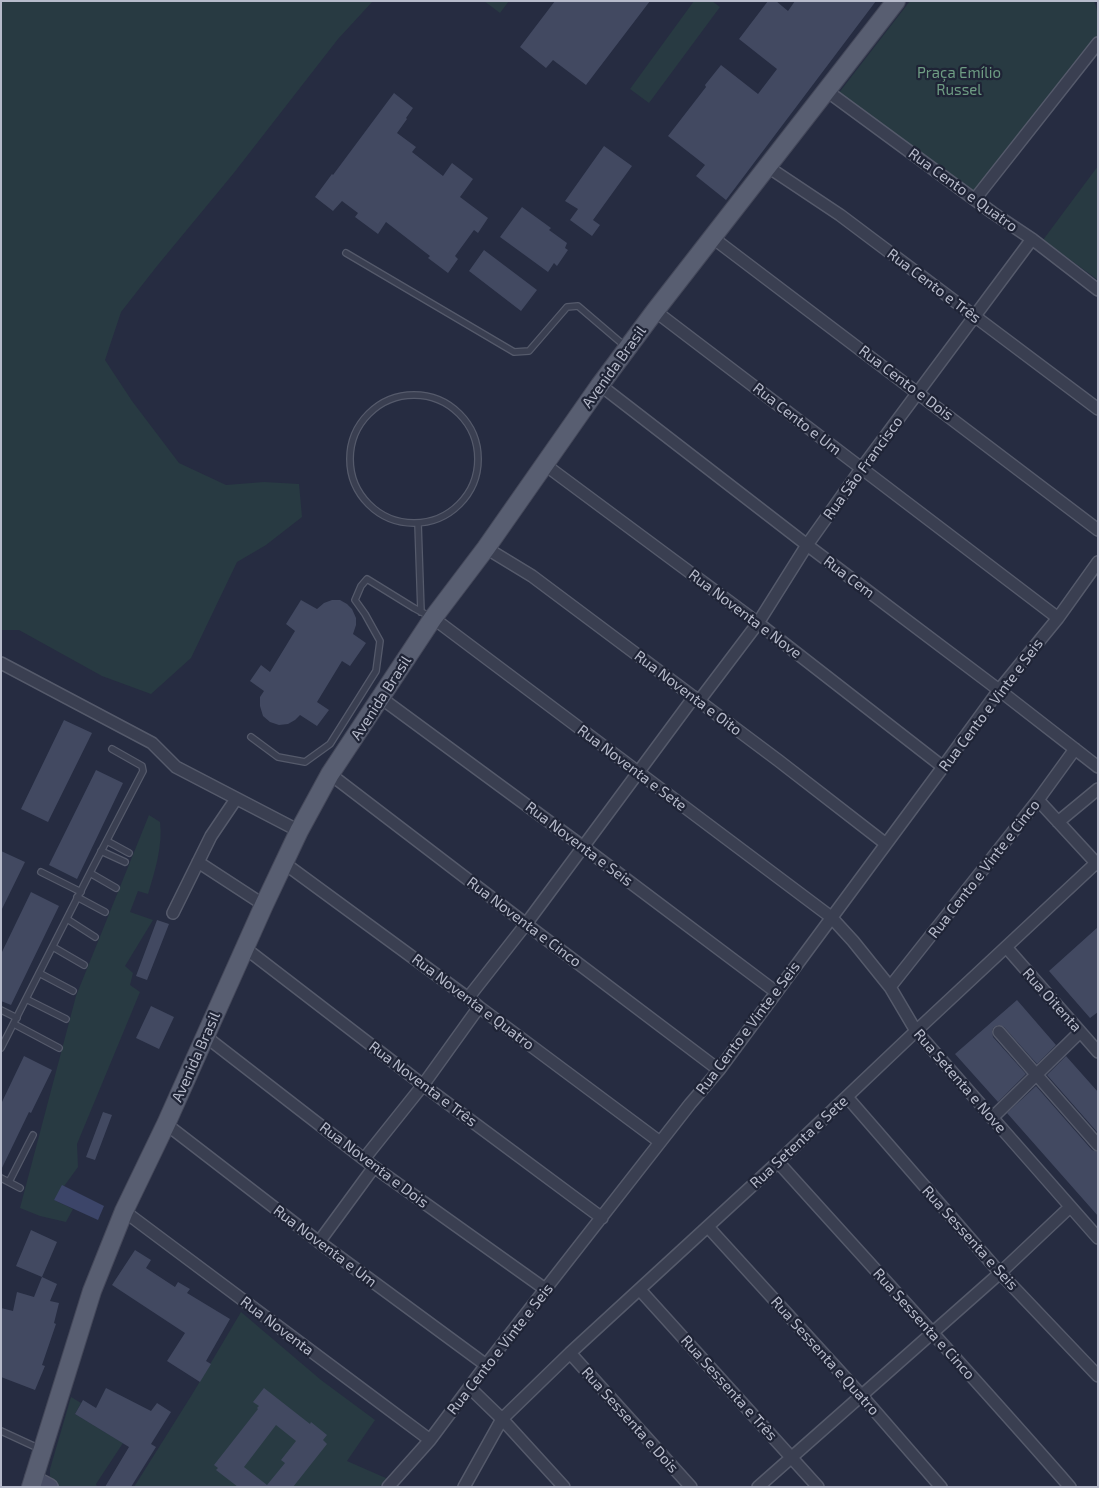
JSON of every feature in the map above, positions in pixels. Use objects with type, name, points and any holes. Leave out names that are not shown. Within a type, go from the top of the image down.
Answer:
[{"type":"main road","name":"Avenida Brasil","points":[[32,1482],[92,1290],[124,1211],[166,1124],[264,905],[299,832],[330,774],[381,698],[427,615],[486,548],[600,385],[655,311],[896,1]]},
{"type":"street","points":[[975,199],[1098,43]]},
{"type":"street","name":"Rua Cento e Quatro","points":[[826,91],[993,213],[1032,239],[1098,290]]},
{"type":"street","name":"Rua Cento e Três","points":[[768,167],[840,215],[1098,409]]},
{"type":"street","name":"Rua Cento e Dois","points":[[713,238],[1098,530]]},
{"type":"street","name":"Rua São Francisco","points":[[468,998],[526,924],[638,772],[758,623],[807,545],[1032,239]]},
{"type":"street","name":"Rua Cento e Um","points":[[655,311],[1058,618]]},
{"type":"street","name":"Rua Cem","points":[[600,385],[1098,767]]},
{"type":"street","name":"Rua Noventa e Nove","points":[[544,464],[758,623],[943,767]]},
{"type":"street","name":"Rua Noventa e Oito","points":[[486,548],[532,576],[697,699],[886,844]]},
{"type":"street","name":"Rua Cento e Vinte e Seis","points":[[388,1487],[430,1440],[545,1289],[719,1070],[999,690],[1058,618],[1098,562]]},
{"type":"street","name":"Rua Noventa e Sete","points":[[427,615],[831,917]]},
{"type":"street","points":[[1,663],[152,743],[176,766],[299,832]]},
{"type":"street","name":"Rua Noventa e Seis","points":[[381,698],[776,992]]},
{"type":"street","name":"Rua Cento e Vinte e Cinco","points":[[890,988],[1038,800],[1075,749]]},
{"type":"street","name":"Rua Noventa e Cinco","points":[[330,774],[719,1070]]},
{"type":"street","name":"Rua Cento e Vinte e Cinco","points":[[1058,822],[1098,789]]},
{"type":"street","points":[[173,913],[211,836],[236,798]]},
{"type":"street","points":[[1038,800],[1097,864]]},
{"type":"street","points":[[198,862],[264,905]]},
{"type":"street","name":"Rua Noventa e Quatro","points":[[284,863],[660,1142]]},
{"type":"street","name":"Rua Setenta e Sete","points":[[464,1487],[502,1419],[570,1353],[708,1227],[1097,864]]},
{"type":"street","name":"Rua Setenta e Nove","points":[[831,917],[853,940],[890,988],[916,1031],[1098,1238]]},
{"type":"street","name":"Rua Noventa e Três","points":[[245,948],[423,1085],[602,1218]]},
{"type":"street","name":"Rua Oitenta","points":[[1006,948],[1098,1052]]},
{"type":"street","points":[[364,1158],[423,1085],[479,1007]]},
{"type":"street","points":[[999,1032],[1098,1145]]},
{"type":"street","points":[[992,1118],[1080,1032]]},
{"type":"street","name":"Rua Noventa e Dois","points":[[205,1036],[374,1166],[545,1289]]},
{"type":"street","name":"Rua Sessenta e Seis","points":[[846,1097],[1000,1273],[1098,1376]]},
{"type":"street","name":"Rua Noventa e Um","points":[[166,1124],[319,1242],[486,1365]]},
{"type":"street","name":"Rua Sessenta e Cinco","points":[[778,1162],[1070,1487]]},
{"type":"street","points":[[319,1242],[374,1166]]},
{"type":"street","points":[[758,1487],[1000,1273],[1070,1207]]},
{"type":"street","name":"Rua Noventa","points":[[124,1211],[275,1326],[430,1440]]},
{"type":"street","name":"Rua Sessenta e Quatro","points":[[708,1227],[862,1396],[941,1487]]},
{"type":"street","name":"Rua Sessenta e Três","points":[[640,1290],[818,1487]]},
{"type":"street","name":"Rua Sessenta e Dois","points":[[570,1353],[691,1487]]},
{"type":"street","points":[[470,1388],[502,1419],[564,1487]]},
{"type":"street","points":[[32,1482],[50,1487]]},
{"type":"lane","points":[[346,253],[514,352],[530,351],[566,307],[578,306],[628,348]]},
{"type":"lane","points":[[424,395],[444,402],[460,414],[472,431],[478,452],[477,472],[470,492],[456,508],[438,519],[418,523],[397,521],[377,512],[362,496],[353,477],[350,456],[355,435],[366,416],[383,403],[403,396],[424,395]]},
{"type":"lane","points":[[418,523],[427,615]]},
{"type":"lane","points":[[251,737],[278,757],[305,762],[330,744],[376,671],[380,640],[355,600],[367,578],[427,615]]},
{"type":"lane","points":[[1,1048],[143,771],[142,766],[112,749]]},
{"type":"lane","points":[[107,840],[129,852]]},
{"type":"lane","points":[[101,851],[125,862]]},
{"type":"lane","points":[[40,872],[79,894],[105,912]]},
{"type":"lane","points":[[90,873],[116,888]]},
{"type":"lane","points":[[67,919],[95,936]]},
{"type":"lane","points":[[53,947],[84,965]]},
{"type":"lane","points":[[40,973],[73,991]]},
{"type":"lane","points":[[26,998],[66,1019]]},
{"type":"lane","points":[[1,1010],[17,1018]]},
{"type":"lane","points":[[14,1024],[59,1048]]},
{"type":"lane","points":[[9,1182],[34,1135]]},
{"type":"lane","points":[[1,1178],[20,1188]]},
{"type":"lane","points":[[1,1431],[42,1450]]},
{"type":"green space","points":[[1,1],[373,1],[338,39],[233,174],[121,312],[105,360],[132,401],[179,463],[226,485],[264,482],[299,484],[302,517],[266,545],[237,562],[191,658],[151,694],[102,676],[19,630],[1,630]]},
{"type":"green space","points":[[484,1],[509,1],[500,13]]},
{"type":"green space","points":[[694,1],[712,1],[720,7],[649,103],[630,89]]},
{"type":"green space","name":"Praça Emílio Russel","points":[[910,1],[1094,1],[1096,5],[1098,36],[974,192],[838,94]]},
{"type":"green space","points":[[1098,166],[1098,280],[1043,240]]},
{"type":"green space","points":[[149,815],[160,822],[158,858],[148,894],[138,891],[130,912],[153,920],[125,966],[133,973],[130,985],[140,992],[77,1144],[78,1167],[54,1200],[73,1209],[66,1222],[40,1216],[20,1208],[76,996]]},
{"type":"green space","points":[[241,1312],[321,1380],[375,1420],[347,1461],[388,1479],[379,1487],[134,1487]]},
{"type":"green space","points":[[71,1397],[81,1403],[75,1414],[123,1443],[96,1484],[97,1487],[59,1487],[50,1477],[50,1469]]},
{"type":"water","points":[[62,1185],[104,1206],[98,1220],[54,1200]]},
{"type":"building","points":[[555,1],[650,1],[586,85],[553,60],[546,68],[520,47]]},
{"type":"building","points":[[768,1],[776,1],[788,11],[795,1],[876,1],[726,200],[696,176],[705,165],[668,136],[721,65],[758,94],[777,69],[739,39]]},
{"type":"building","points":[[394,93],[413,108],[397,133],[416,147],[412,152],[443,176],[452,163],[473,179],[460,197],[488,218],[478,233],[474,230],[455,256],[458,259],[448,273],[428,258],[430,256],[386,222],[378,234],[355,217],[358,213],[342,201],[333,211],[315,197]]},
{"type":"building","points":[[604,146],[632,166],[593,220],[600,225],[592,236],[570,220],[578,209],[565,201]]},
{"type":"building","points":[[522,207],[551,228],[549,230],[567,243],[565,248],[568,250],[557,266],[554,263],[548,272],[500,237]]},
{"type":"building","points":[[484,250],[537,290],[521,311],[469,271]]},
{"type":"building","points":[[301,600],[317,609],[324,603],[332,600],[340,600],[347,604],[352,609],[356,618],[353,634],[366,643],[350,666],[342,661],[317,702],[329,710],[317,726],[300,715],[288,724],[279,725],[270,722],[263,716],[260,706],[260,697],[264,691],[250,681],[261,665],[270,672],[295,631],[286,624]]},
{"type":"building","points":[[64,720],[92,733],[48,822],[21,809]]},
{"type":"building","points":[[96,770],[123,783],[77,879],[49,865]]},
{"type":"building","points":[[1,851],[25,862],[1,911]]},
{"type":"building","points":[[31,892],[59,906],[11,1005],[1,1001],[1,954]]},
{"type":"building","points":[[157,920],[169,924],[147,980],[136,976]]},
{"type":"building","points":[[1098,927],[1098,1012],[1090,1018],[1049,971]]},
{"type":"building","points":[[1017,1000],[1056,1045],[1037,1064],[1004,1027],[998,1025],[994,1027],[992,1030],[993,1037],[1026,1074],[998,1102],[955,1054]]},
{"type":"building","points":[[151,1006],[174,1017],[159,1049],[136,1038]]},
{"type":"building","points":[[24,1056],[52,1070],[1,1170],[1,1104]]},
{"type":"building","points":[[1066,1056],[1098,1092],[1098,1133],[1047,1075]]},
{"type":"building","points":[[1036,1086],[1092,1150],[1098,1152],[1098,1216],[1007,1113]]},
{"type":"building","points":[[103,1112],[112,1115],[95,1160],[86,1157]]},
{"type":"building","points":[[31,1230],[57,1242],[42,1277],[16,1266]]},
{"type":"building","points":[[135,1250],[151,1260],[146,1268],[175,1287],[178,1282],[190,1289],[187,1293],[230,1319],[206,1361],[211,1364],[200,1382],[167,1361],[185,1333],[112,1285]]},
{"type":"building","points":[[42,1277],[57,1284],[50,1301],[59,1303],[54,1323],[56,1324],[42,1365],[45,1366],[35,1390],[1,1377],[1,1308],[13,1311],[17,1292],[34,1297]]},
{"type":"building","points":[[106,1388],[151,1411],[157,1403],[171,1412],[151,1444],[156,1447],[131,1487],[105,1487],[129,1447],[75,1414],[83,1400],[96,1408]]},
{"type":"building","points":[[264,1388],[327,1435],[323,1440],[327,1444],[293,1487],[238,1487],[216,1470],[218,1468],[214,1465],[258,1409],[259,1406],[253,1402]],"holes":[[[276,1425],[296,1441],[281,1460],[285,1463],[267,1485],[244,1467]]]}]
